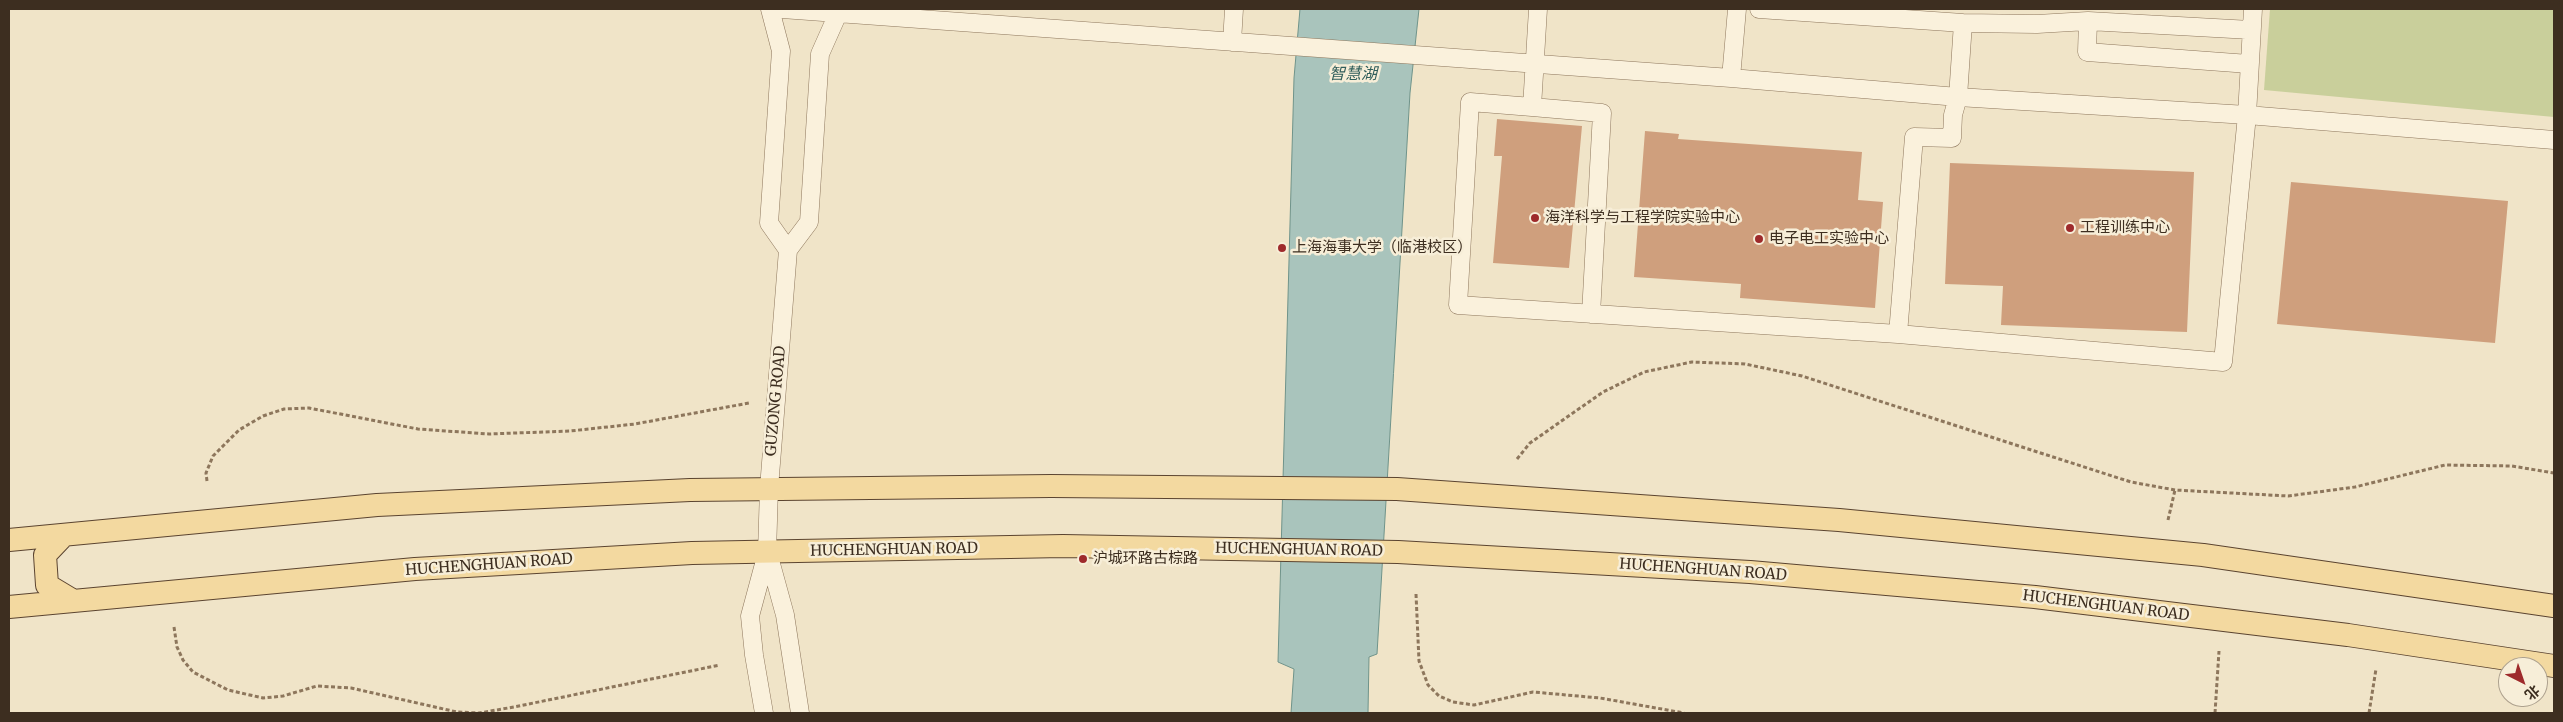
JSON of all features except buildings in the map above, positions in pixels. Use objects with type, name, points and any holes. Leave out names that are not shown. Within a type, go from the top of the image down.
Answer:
[{"type":"main road","points":[[9,540],[377,505],[769,488],[1050,486],[1397,489],[1839,520],[2203,555],[2554,606]]},
{"type":"main road","points":[[64,535],[45,555],[47,585],[72,600]]},
{"type":"main road","name":"HUCHENGHUAN ROAD","points":[[9,606],[415,569],[692,554],[1063,546],[1398,552],[1750,572],[2035,597],[2348,635],[2554,666]]},
{"type":"street","points":[[770,9],[781,50],[769,223],[788,250],[809,222],[820,54],[840,11]]},
{"type":"street","points":[[782,9],[840,11],[1291,47],[1731,78],[1958,97],[2247,115],[2554,140]]},
{"type":"street","points":[[1232,42],[1234,9]]},
{"type":"street","points":[[1532,107],[1538,9]]},
{"type":"street","points":[[1731,78],[1737,9]]},
{"type":"street","points":[[1760,9],[1963,23],[2038,16],[2088,21],[2251,30]]},
{"type":"street","points":[[1591,314],[1602,113],[1470,102],[1458,305],[1591,314],[1898,334],[2222,362],[2247,115],[2253,9]]},
{"type":"street","points":[[2088,21],[2087,52],[2249,64]]},
{"type":"street","points":[[1898,334],[1914,136],[1952,138],[1953,114],[1958,97],[1963,23]]},
{"type":"street","name":"GUZONG ROAD","points":[[764,713],[754,656],[750,616],[768,553],[769,488],[788,250]]},
{"type":"street","name":"GUZONG ROAD","points":[[768,553],[786,615],[800,713]]},
{"type":"path","points":[[1517,459],[1530,443],[1603,392],[1644,372],[1692,362],[1745,364],[1802,376],[2131,482],[2175,490],[2288,496],[2355,487],[2445,465],[2512,466],[2554,473]]},
{"type":"path","points":[[207,481],[206,473],[214,456],[238,430],[262,416],[284,409],[309,408],[418,429],[489,434],[570,431],[635,424],[749,403]]},
{"type":"path","points":[[2168,520],[2175,490]]},
{"type":"path","points":[[1416,594],[1419,660],[1428,685],[1439,696],[1453,702],[1474,705],[1533,692],[1600,698],[1684,713]]},
{"type":"path","points":[[174,627],[177,647],[183,660],[193,672],[228,690],[263,698],[283,696],[318,686],[351,688],[457,712],[479,712],[514,707],[720,665]]},
{"type":"path","points":[[2215,713],[2220,651]]},
{"type":"path","points":[[2369,713],[2376,669]]},
{"type":"green space","points":[[2270,9],[2554,9],[2554,117],[2264,90]]},
{"type":"water","name":"智慧湖","points":[[1300,9],[1419,9],[1410,93],[1377,654],[1369,657],[1368,713],[1291,713],[1294,669],[1278,662],[1294,78]]},
{"type":"place","name":"海洋科学与工程学院实验中心","points":[[1535,218]]},
{"type":"place","name":"工程训练中心","points":[[2070,228]]},
{"type":"place","name":"电子电工实验中心","points":[[1759,239]]},
{"type":"place","name":"上海海事大学（临港校区）","points":[[1282,248]]},
{"type":"place","name":"沪城环路古棕路","points":[[1083,559]]}]
